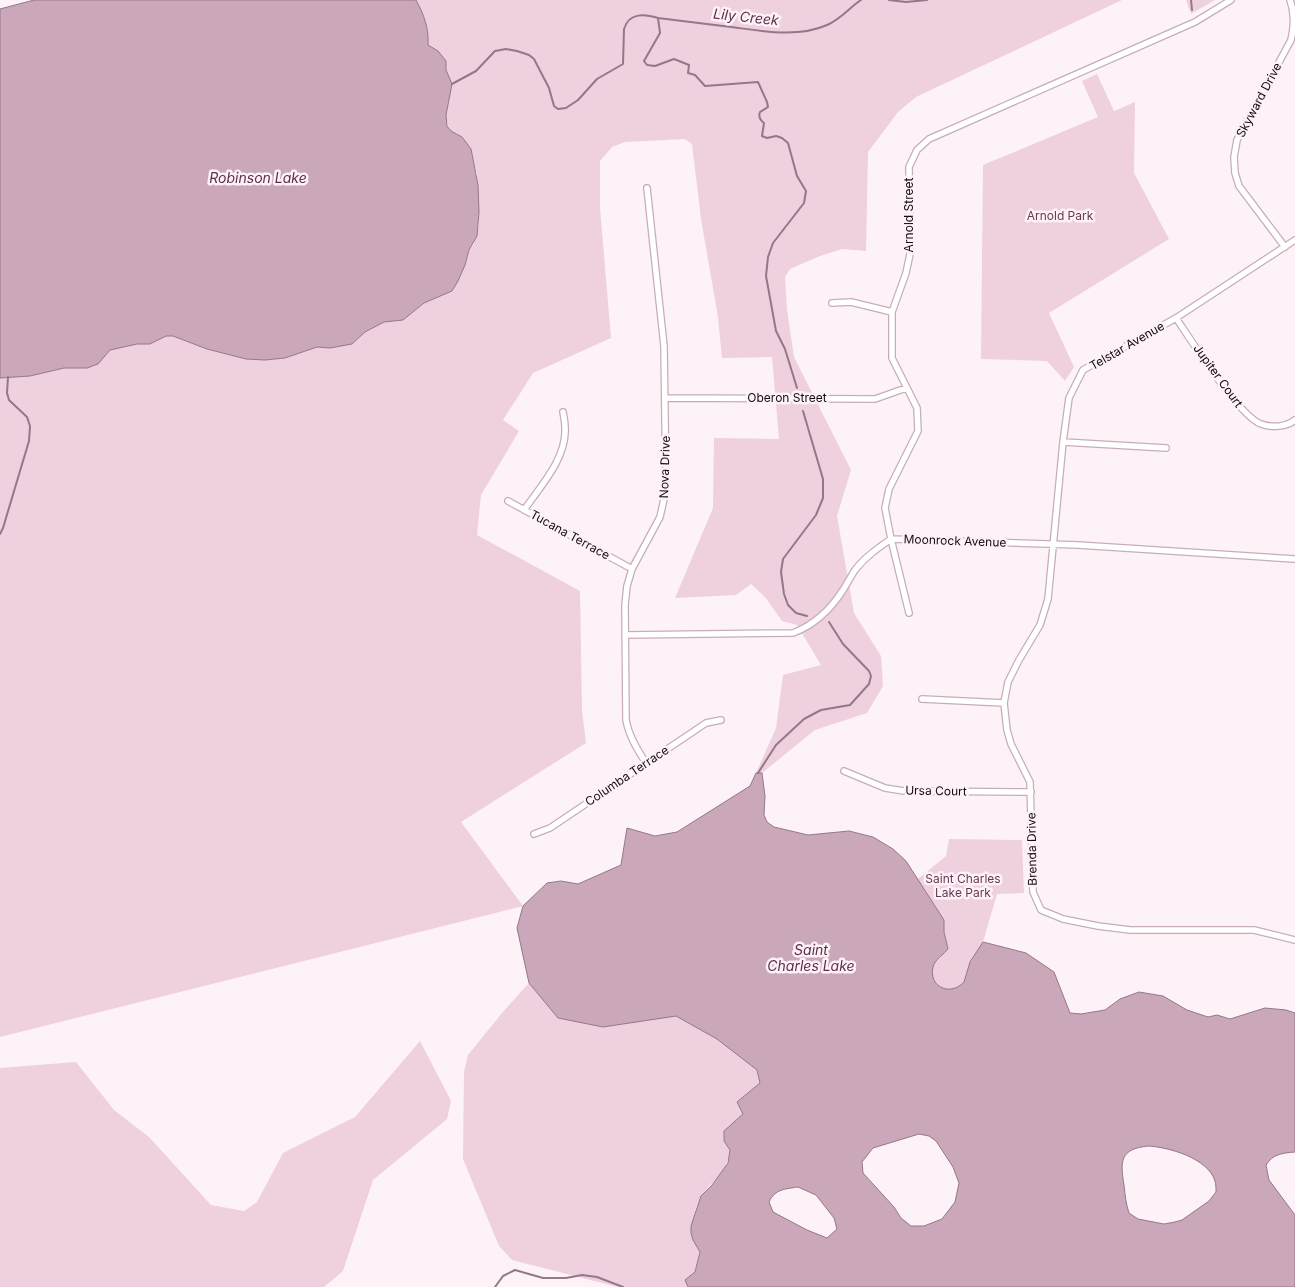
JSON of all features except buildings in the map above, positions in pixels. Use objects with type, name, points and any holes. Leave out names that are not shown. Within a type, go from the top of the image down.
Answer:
[{"type":"street","name":"Arnold Street","points":[[909,613],[885,508],[889,489],[918,431],[917,408],[892,358],[892,312],[906,273],[911,246],[909,167],[913,155],[930,139],[1195,22],[1231,0]]},
{"type":"street","name":"Skyward Drive","points":[[1285,247],[1239,186],[1235,172],[1234,157],[1237,140],[1291,40],[1294,8],[1290,0]]},
{"type":"street","name":"Nova Drive","points":[[646,763],[634,745],[627,728],[625,594],[632,569],[657,524],[664,504],[666,474],[664,346],[647,188]]},
{"type":"street","name":"Telstar Avenue","points":[[1053,545],[1069,398],[1084,370],[1176,318],[1295,240]]},
{"type":"street","points":[[832,303],[851,302],[892,312]]},
{"type":"street","name":"Jupiter Court","points":[[1176,318],[1222,384],[1246,414],[1260,424],[1276,427],[1295,420]]},
{"type":"street","name":"Oberon Street","points":[[666,398],[875,399],[906,388]]},
{"type":"street","points":[[524,510],[559,457],[566,429],[563,412]]},
{"type":"street","points":[[1063,442],[1166,448]]},
{"type":"street","name":"Tucana Terrace","points":[[508,501],[632,569]]},
{"type":"street","name":"Moonrock Avenue","points":[[625,635],[793,633],[806,627],[828,610],[855,570],[869,555],[891,539],[1053,545],[1295,559]]},
{"type":"street","name":"Brenda Drive","points":[[1053,545],[1048,599],[1040,625],[1008,682],[1004,703],[1007,730],[1011,744],[1030,782],[1033,892],[1041,910],[1062,919],[1130,930],[1254,930],[1295,940]]},
{"type":"street","points":[[922,699],[1004,703]]},
{"type":"street","name":"Columba Terrace","points":[[534,834],[550,828],[706,724],[721,720]]},
{"type":"street","name":"Ursa Court","points":[[844,772],[885,788],[904,791],[1031,792]]},
{"type":"green space","points":[[416,0],[1122,0],[916,97],[898,112],[868,152],[866,251],[842,249],[820,256],[790,269],[785,277],[787,310],[794,357],[851,470],[837,516],[854,613],[881,656],[883,686],[867,713],[815,730],[762,773],[756,773],[776,728],[783,675],[821,665],[797,625],[782,621],[765,597],[751,584],[736,595],[675,598],[713,508],[714,438],[779,439],[772,357],[722,358],[718,317],[701,219],[692,144],[685,139],[625,142],[612,147],[600,161],[600,208],[611,338],[533,373],[503,420],[519,431],[481,495],[477,535],[580,591],[582,710],[586,743],[461,822],[523,906],[0,1037],[0,378],[30,376],[64,368],[87,368],[110,350],[137,344],[150,344],[166,336],[173,336],[207,349],[246,359],[265,360],[285,358],[317,347],[352,344],[365,332],[384,322],[403,320],[424,303],[436,298],[458,281],[469,250],[474,244],[479,224],[477,173],[466,143],[462,137],[451,131],[448,126],[446,115],[452,84],[446,70],[446,61],[438,51],[428,45],[426,27]]},
{"type":"green space","points":[[1186,0],[1215,0],[1191,14]]},
{"type":"green space","name":"Arnold Park","points":[[1097,74],[1114,111],[1135,102],[1134,173],[1169,239],[1049,313],[1074,367],[1065,381],[1047,361],[981,359],[983,165],[1098,117],[1082,81]]},
{"type":"green space","name":"Saint Charles Lake Park","points":[[949,839],[1022,840],[1024,893],[997,894],[983,942],[973,957],[964,982],[958,987],[946,989],[936,983],[932,972],[935,962],[948,949],[944,932],[944,920],[918,879],[946,856]]},
{"type":"green space","points":[[529,983],[558,1018],[603,1027],[676,1015],[717,1039],[757,1070],[760,1083],[737,1102],[744,1114],[724,1141],[730,1150],[726,1164],[702,1195],[696,1208],[691,1233],[700,1252],[695,1272],[685,1280],[688,1287],[618,1287],[512,1260],[499,1246],[463,1159],[464,1072],[468,1055]]},
{"type":"green space","points":[[420,1041],[451,1101],[447,1119],[373,1180],[343,1271],[324,1287],[0,1287],[0,1068],[76,1062],[114,1110],[149,1137],[211,1205],[244,1211],[257,1202],[283,1153],[355,1117]]},
{"type":"water","name":"Robinson Lake","points":[[34,0],[416,0],[428,33],[428,45],[438,51],[446,61],[446,70],[452,84],[446,115],[447,126],[451,131],[462,137],[471,149],[478,185],[479,212],[477,236],[452,291],[424,303],[403,320],[384,322],[365,332],[352,344],[330,348],[317,347],[285,358],[246,359],[207,349],[173,336],[166,336],[150,344],[137,344],[110,350],[98,364],[87,368],[64,368],[30,376],[0,378],[0,9]]},
{"type":"water","name":"Saint Charles Lake","points":[[756,773],[762,773],[765,796],[764,815],[767,822],[774,827],[808,835],[849,831],[873,837],[893,849],[906,861],[944,920],[944,932],[948,949],[935,962],[932,971],[933,978],[940,987],[952,989],[964,982],[970,962],[983,942],[1026,953],[1054,972],[1070,1013],[1081,1014],[1105,1010],[1120,999],[1139,992],[1163,996],[1187,1010],[1208,1017],[1217,1015],[1230,1019],[1265,1008],[1295,1013],[1295,1152],[1278,1155],[1272,1158],[1266,1165],[1269,1180],[1295,1215],[1295,1287],[688,1287],[685,1280],[695,1272],[700,1252],[693,1240],[691,1226],[701,1196],[712,1185],[728,1163],[730,1150],[724,1141],[724,1131],[743,1114],[737,1102],[760,1083],[757,1070],[717,1039],[676,1016],[603,1027],[558,1018],[529,983],[517,928],[523,906],[547,883],[561,881],[578,884],[621,865],[627,828],[655,836],[677,832],[750,786]],"holes":[[[919,1134],[929,1136],[936,1141],[953,1167],[959,1183],[955,1202],[942,1219],[924,1226],[911,1226],[901,1218],[894,1207],[863,1173],[862,1162],[873,1148]],[[1148,1146],[1176,1151],[1196,1160],[1211,1173],[1215,1182],[1216,1192],[1209,1201],[1182,1220],[1164,1224],[1138,1219],[1129,1213],[1122,1163],[1127,1153]],[[798,1187],[816,1195],[834,1218],[837,1229],[827,1238],[773,1212],[769,1202],[774,1194],[781,1190]]]},
{"type":"waterway","name":"Lily Creek","points":[[452,84],[476,71],[495,51],[506,49],[517,51],[534,59],[549,88],[554,106],[558,109],[566,108],[578,100],[597,79],[623,64],[624,29],[626,23],[634,17],[643,15],[755,30],[792,32],[816,29],[827,25],[837,20],[861,0]]},
{"type":"waterway","points":[[889,0],[906,2],[927,0]]},
{"type":"waterway","points":[[1191,0],[1192,10]]},
{"type":"waterway","points":[[658,18],[660,33],[644,61],[647,65],[655,66],[674,59],[689,65],[688,73],[695,75],[705,86],[758,82],[768,107],[759,114],[761,121],[764,123],[762,136],[767,138],[776,136],[788,143],[797,176],[806,191],[804,203],[773,243],[768,257],[766,276],[776,331],[785,349],[797,388]]},
{"type":"waterway","points":[[0,534],[29,441],[30,426],[27,417],[9,400],[7,393],[8,377]]},
{"type":"waterway","points":[[803,411],[823,479],[823,498],[816,515],[783,559],[781,572],[784,594],[788,605],[796,613],[807,616]]},
{"type":"waterway","points":[[758,773],[776,745],[804,719],[821,710],[850,705],[869,684],[871,676],[869,671],[843,644],[829,622]]},
{"type":"waterway","points":[[495,1287],[503,1276],[515,1270],[543,1278],[566,1278],[582,1275],[597,1277],[623,1287]]}]
